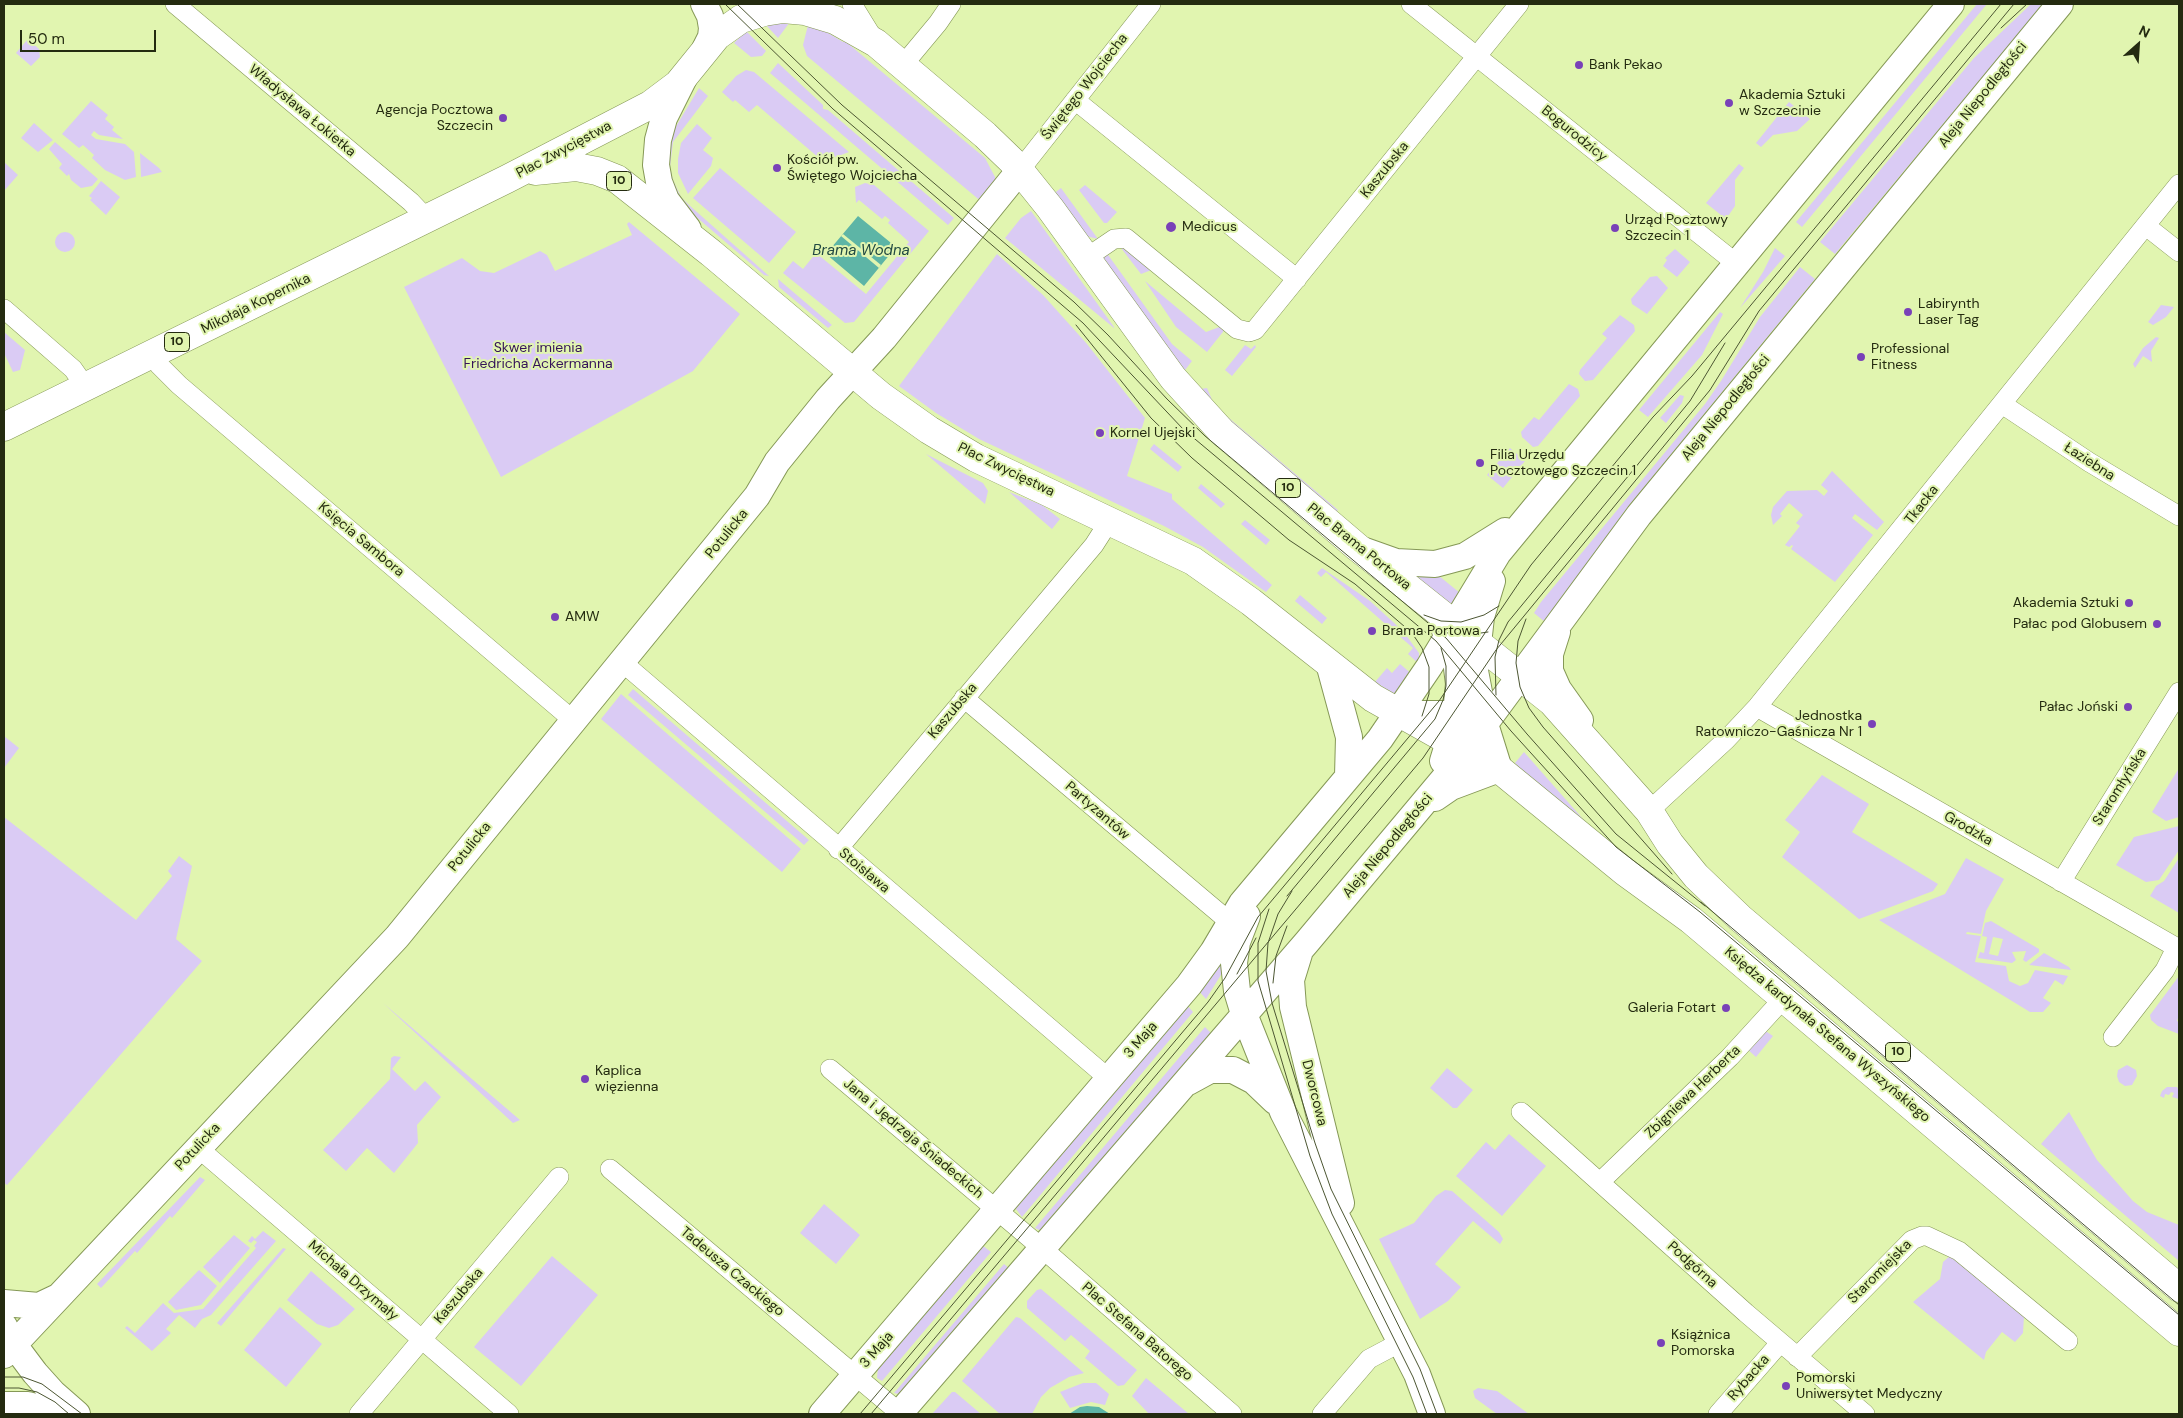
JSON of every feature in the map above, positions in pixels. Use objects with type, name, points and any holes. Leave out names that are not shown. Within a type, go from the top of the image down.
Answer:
[{"type":"main road","name":"Plac Zwycięstwa","points":[[507,180],[650,104],[674,88],[720,33],[741,20],[764,12],[782,9],[805,11],[835,20],[876,43],[985,135],[1020,170],[1174,378],[1220,429]]},
{"type":"main road","name":"Plac Zwycięstwa","points":[[507,180],[556,167],[576,167],[602,172],[622,183],[711,253],[887,401],[929,430],[976,458],[1110,520]]},
{"type":"main road","name":"Mikołaja Kopernika","points":[[4,427],[507,180]]},
{"type":"main road","name":"Plac Brama Portowa","points":[[1220,429],[1357,547],[1432,608],[1451,630]]},
{"type":"main road","name":"10","points":[[1110,520],[1192,561],[1251,602],[1330,667],[1398,714],[1477,721]]},
{"type":"main road","name":"10","points":[[1451,630],[1477,644],[1562,711],[1649,811],[1670,844],[1696,876],[1740,918],[2179,1288]]},
{"type":"main road","name":"Księdza kardynała Stefana Wyszyńskiego","points":[[1477,721],[1499,768],[1625,872],[1691,920],[2179,1332]]},
{"type":"street","name":"Władysława Łokietka","points":[[175,4],[412,202],[427,219]]},
{"type":"street","points":[[704,4],[710,16],[712,28],[705,49]]},
{"type":"street","name":"Plac Zwycięstwa","points":[[705,49],[741,4]]},
{"type":"street","name":"Plac Zwycięstwa","points":[[830,4],[876,43]]},
{"type":"street","points":[[852,4],[862,24],[876,43]]},
{"type":"street","name":"Świętego Wojciecha","points":[[1020,170],[1151,4]]},
{"type":"street","name":"Bogurodzicy","points":[[1411,4],[1737,264]]},
{"type":"street","name":"Kaszubska","points":[[1086,258],[1114,238],[1126,238],[1239,330],[1248,332],[1259,327],[1519,4]]},
{"type":"street","points":[[1276,863],[1380,739],[1398,714],[1451,630],[1486,569],[1737,264],[1766,226],[1951,4]]},
{"type":"street","name":"Aleja Niepodległości","points":[[1477,721],[1519,678],[1638,515],[2060,4]]},
{"type":"street","points":[[903,65],[949,7]]},
{"type":"street","name":"Plac Zwycięstwa","points":[[687,74],[668,106],[660,130],[656,156],[657,174],[664,195],[672,210],[711,253]]},
{"type":"street","points":[[1075,100],[1297,279]]},
{"type":"street","points":[[853,372],[909,308],[1020,170]]},
{"type":"street","name":"Tkacka","points":[[1649,811],[1719,747],[1757,707],[2179,184]]},
{"type":"street","points":[[2146,226],[2179,252]]},
{"type":"street","points":[[4,309],[73,369],[85,386]]},
{"type":"street","name":"Księcia Sambora","points":[[153,354],[159,365],[180,385],[574,721]]},
{"type":"street","name":"Potulicka","points":[[7,1342],[59,1297],[197,1147],[397,936],[757,496],[777,462],[853,372]]},
{"type":"street","name":"Łaziebna","points":[[2002,404],[2089,462],[2179,516]]},
{"type":"street","points":[[1357,547],[1396,562],[1421,565],[1447,562],[1465,556],[1490,543],[1544,498]]},
{"type":"street","name":"Kaszubska","points":[[838,849],[1100,538],[1110,520]]},
{"type":"street","points":[[1414,814],[1427,792],[1477,721],[1475,671],[1477,644],[1486,596],[1510,539]]},
{"type":"street","points":[[1574,603],[1554,640],[1549,668],[1558,689],[1613,768]]},
{"type":"street","points":[[1451,630],[1458,669],[1459,693],[1477,721]]},
{"type":"street","name":"Stoisława","points":[[622,662],[838,849],[1108,1078]]},
{"type":"street","points":[[1330,667],[1349,737],[1348,776]]},
{"type":"street","name":"Staromłyńska","points":[[2061,882],[2179,692]]},
{"type":"street","name":"Partyzantów","points":[[964,698],[1230,923]]},
{"type":"street","name":"Grodzka","points":[[1757,707],[2178,948]]},
{"type":"street","points":[[1414,814],[1451,787],[1499,768]]},
{"type":"street","name":"Aleja Niepodległości","points":[[1307,942],[1414,814]]},
{"type":"street","name":"3 Maja","points":[[822,1414],[1194,978],[1242,903],[1276,863]]},
{"type":"street","name":"Dworcowa","points":[[1276,863],[1247,916],[1236,949],[1234,974],[1244,1014],[1283,1112],[1401,1342],[1419,1379],[1432,1414]]},
{"type":"street","name":"3 Maja","points":[[854,1376],[900,1414],[1307,942]]},
{"type":"street","name":"Dworcowa","points":[[1307,942],[1292,974],[1292,1003],[1352,1245]]},
{"type":"street","points":[[2113,1037],[2164,970],[2178,948]]},
{"type":"street","name":"Zbigniewa Herberta","points":[[1600,1182],[1730,1057],[1783,999]]},
{"type":"street","name":"Jana i Jędrzeja Śniadeckich","points":[[830,1069],[996,1210]]},
{"type":"street","points":[[1183,1086],[1196,1076],[1210,1070],[1238,1071],[1261,1087],[1283,1112]]},
{"type":"street","name":"Podgórna","points":[[1522,1112],[1797,1357],[1865,1414]]},
{"type":"street","name":"Michała Drzymały","points":[[197,1147],[509,1414]]},
{"type":"street","name":"Tadeusza Czackiego","points":[[610,1168],[854,1376]]},
{"type":"street","name":"Kaszubska","points":[[360,1414],[560,1177]]},
{"type":"street","points":[[996,1210],[1043,1249]]},
{"type":"street","name":"Staromiejska","points":[[1797,1357],[1906,1246],[1916,1237],[1922,1236],[1959,1251],[2068,1341]]},
{"type":"street","name":"Plac Stefana Batorego","points":[[1043,1249],[1232,1414]]},
{"type":"street","name":"Potulicka","points":[[4,1303],[39,1306],[59,1297]]},
{"type":"street","points":[[7,1342],[67,1410]]},
{"type":"street","points":[[1322,1414],[1369,1360],[1401,1342]]},
{"type":"street","name":"Rybacka","points":[[1718,1414],[1780,1342]]},
{"type":"street","points":[[4,1370],[67,1410]]},
{"type":"street","points":[[4,1405],[28,1405],[67,1410]]},
{"type":"green space","points":[[1977,4],[1987,4],[1802,227],[1796,222]]},
{"type":"green space","points":[[2031,4],[2043,4],[1835,254],[1820,242],[1974,58]]},
{"type":"green space","points":[[790,22],[778,38],[765,24]]},
{"type":"green space","points":[[808,25],[825,31],[843,42],[845,41],[985,158],[995,177],[995,183],[983,203],[807,56],[803,45]]},
{"type":"green space","points":[[746,31],[766,51],[762,56],[751,57],[734,43]]},
{"type":"green space","points":[[28,39],[39,49],[40,57],[31,66],[16,53]]},
{"type":"green space","points":[[778,63],[823,105],[823,109],[828,110],[954,218],[948,225],[770,73]]},
{"type":"green space","points":[[746,70],[754,72],[849,152],[833,158],[827,154],[819,158],[757,105],[749,112],[735,100],[733,102],[722,92],[736,76]]},
{"type":"green space","points":[[699,88],[708,96],[673,142],[670,167],[673,180],[681,197],[689,205],[769,276],[764,275],[680,203],[667,168],[672,133]]},
{"type":"green space","points":[[91,101],[108,115],[105,119],[114,127],[112,130],[123,139],[99,135],[94,131],[91,135],[96,139],[125,144],[134,152],[136,177],[125,180],[105,170],[92,158],[94,155],[83,145],[79,148],[62,134]]},
{"type":"green space","points":[[1789,102],[1810,119],[1797,131],[1773,135],[1761,147],[1756,143]]},
{"type":"green space","points":[[34,123],[53,140],[38,152],[21,138]]},
{"type":"green space","points":[[697,124],[712,138],[703,150],[713,158],[711,166],[688,194],[678,173],[678,159],[681,143]]},
{"type":"green space","points":[[55,142],[98,179],[92,186],[81,188],[71,180],[69,174],[67,176],[59,168],[62,164],[49,149]]},
{"type":"green space","points":[[140,153],[159,168],[162,172],[141,177]]},
{"type":"green space","points":[[4,162],[18,175],[4,191]]},
{"type":"green space","points":[[1739,164],[1744,168],[1735,180],[1735,206],[1726,219],[1706,203]]},
{"type":"green space","points":[[720,168],[796,232],[769,263],[693,198]]},
{"type":"green space","points":[[101,181],[120,197],[106,215],[90,200],[92,198],[89,196]]},
{"type":"green space","points":[[865,183],[874,185],[929,231],[854,322],[845,323],[783,273],[793,261],[803,269],[816,253],[866,294],[909,242],[888,223],[890,220],[885,216],[882,219],[859,200],[856,203],[855,187]]},
{"type":"green space","points":[[1085,185],[1117,212],[1107,223],[1104,223],[1079,190]]},
{"type":"green space","points":[[1061,188],[1098,239],[1082,235],[1052,195]]},
{"type":"green space","points":[[1031,211],[1114,328],[1005,238],[1021,218]]},
{"type":"green space","name":"Skwer imienia Friedricha Ackermanna","points":[[629,222],[740,314],[693,371],[501,477],[404,287],[462,258],[480,271],[494,273],[540,251],[547,255],[555,271],[632,235],[627,224]]},
{"type":"green space","points":[[65,232],[72,235],[75,242],[72,249],[65,252],[58,249],[55,242],[58,235]]},
{"type":"green space","points":[[1121,248],[1128,249],[1154,269],[1141,274]]},
{"type":"green space","points":[[1775,248],[1785,256],[1740,308],[1763,272]]},
{"type":"green space","points":[[1675,249],[1690,262],[1677,277],[1663,266],[1667,260],[1665,258]]},
{"type":"green space","points":[[1106,252],[1172,344],[1192,361],[1182,374],[1101,255]]},
{"type":"green space","points":[[997,254],[1043,295],[1087,344],[1145,418],[1127,476],[1172,494],[1172,499],[1272,585],[1266,592],[1203,547],[1164,526],[979,439],[936,413],[899,386]]},
{"type":"green space","points":[[1800,267],[1815,279],[1627,508],[1545,622],[1534,613],[1541,602],[1705,404],[1760,317]]},
{"type":"green space","points":[[1657,276],[1668,288],[1647,314],[1632,304],[1631,299],[1650,277]]},
{"type":"green space","points":[[778,279],[832,325],[828,328],[779,287]]},
{"type":"green space","points":[[1145,281],[1206,332],[1222,326],[1226,328],[1207,352],[1176,327]]},
{"type":"green space","points":[[2161,305],[2174,307],[2166,317],[2153,325],[2148,322]]},
{"type":"green space","points":[[1720,312],[1723,314],[1702,355],[1648,417],[1639,410]]},
{"type":"green space","points":[[1620,315],[1634,325],[1635,331],[1593,380],[1585,381],[1579,374],[1580,370],[1607,338],[1602,334]]},
{"type":"green space","points":[[4,332],[25,350],[20,370],[13,372],[4,353]]},
{"type":"green space","points":[[2156,337],[2159,338],[2151,351],[2152,362],[2143,356],[2135,368],[2133,364],[2143,348]]},
{"type":"green space","points":[[1245,345],[1251,349],[1255,345],[1256,347],[1232,376],[1225,370]]},
{"type":"green space","points":[[1569,384],[1578,389],[1580,396],[1538,446],[1533,447],[1522,437],[1521,432],[1534,417],[1539,420]]},
{"type":"green space","points":[[1207,388],[1213,402],[1223,413],[1338,510],[1334,514],[1240,436],[1201,389]]},
{"type":"green space","points":[[1680,395],[1684,396],[1682,403],[1666,423],[1660,418]]},
{"type":"green space","points":[[1154,444],[1182,467],[1178,472],[1150,449]]},
{"type":"green space","points":[[1510,448],[1525,461],[1503,488],[1487,475]]},
{"type":"green space","points":[[926,454],[983,483],[988,491],[985,504]]},
{"type":"green space","points":[[1832,471],[1884,522],[1877,530],[1855,514],[1852,518],[1873,535],[1835,582],[1791,549],[1792,545],[1789,547],[1785,545],[1800,526],[1796,523],[1803,515],[1789,503],[1780,514],[1782,516],[1773,525],[1771,515],[1773,507],[1787,491],[1817,490],[1824,496],[1828,491],[1821,485]]},
{"type":"green space","points":[[1201,484],[1225,504],[1221,508],[1198,488]]},
{"type":"green space","points":[[1009,492],[1042,505],[1060,519],[1052,529]]},
{"type":"green space","points":[[1245,520],[1270,540],[1266,545],[1241,524]]},
{"type":"green space","points":[[1322,568],[1370,601],[1403,631],[1419,653],[1419,664],[1408,654],[1413,648],[1326,572],[1321,577],[1317,573]]},
{"type":"green space","points":[[1433,571],[1460,593],[1451,607],[1409,572]]},
{"type":"green space","points":[[1300,595],[1327,618],[1322,624],[1295,601]]},
{"type":"green space","points":[[1400,664],[1413,675],[1396,695],[1375,682],[1387,668],[1392,673]]},
{"type":"green space","points":[[633,689],[809,840],[804,845],[628,695]]},
{"type":"green space","points":[[621,694],[801,849],[782,872],[601,719]]},
{"type":"green space","points":[[4,736],[19,748],[4,768]]},
{"type":"green space","points":[[1524,752],[1597,835],[1540,789],[1515,763]]},
{"type":"green space","points":[[2179,768],[2179,817],[2166,821],[2152,812]]},
{"type":"green space","points":[[1822,775],[1869,804],[1852,832],[1938,884],[1933,891],[1859,919],[1782,857],[1800,832],[1785,820]]},
{"type":"green space","points":[[4,817],[136,920],[172,876],[168,871],[179,856],[192,866],[176,939],[202,961],[7,1185],[4,1183]]},
{"type":"green space","points":[[2179,826],[2179,850],[2159,880],[2146,882],[2116,865],[2134,837]]},
{"type":"green space","points":[[1966,858],[2004,879],[1986,911],[1981,934],[1967,932],[1966,934],[1981,936],[1975,962],[2006,966],[2009,981],[2020,986],[2028,983],[2035,970],[2068,976],[2063,985],[2055,980],[2043,998],[2051,1003],[2043,1012],[2030,1012],[1879,920],[1945,894]]},
{"type":"green space","points":[[2179,858],[2179,913],[2150,896],[2156,886],[2164,881]]},
{"type":"green space","points":[[1991,921],[2039,949],[2039,952],[2026,962],[2023,960],[2026,951],[2012,952],[2016,960],[2012,963],[1978,958],[1980,952],[1984,953],[1987,937],[1982,936],[1985,923]],"holes":[[[1993,937],[2003,939],[1998,956],[1989,954]]]},
{"type":"green space","points":[[2044,953],[2069,967],[2071,970],[2029,965]]},
{"type":"green space","points":[[1221,956],[1224,970],[1206,999],[1198,990]]},
{"type":"green space","points":[[2179,976],[2179,1015],[2177,1021],[2179,1022],[2179,1034],[2158,1026],[2151,1020],[2150,1015]]},
{"type":"green space","points":[[383,1003],[520,1120],[513,1123]]},
{"type":"green space","points":[[1187,1005],[1193,1012],[1022,1217],[1016,1209],[1018,1205]]},
{"type":"green space","points":[[1205,1027],[1212,1034],[1042,1231],[1035,1228]]},
{"type":"green space","points":[[1764,1030],[1773,1036],[1756,1057],[1746,1048]]},
{"type":"green space","points":[[394,1056],[401,1057],[392,1069],[415,1091],[425,1081],[441,1097],[417,1125],[418,1143],[394,1173],[367,1148],[346,1171],[323,1150],[390,1079],[391,1058]]},
{"type":"green space","points":[[2127,1065],[2136,1070],[2137,1076],[2132,1085],[2125,1086],[2119,1082],[2117,1076],[2118,1070]]},
{"type":"green space","points":[[1447,1068],[1473,1090],[1457,1108],[1453,1108],[1430,1088]]},
{"type":"green space","points":[[2167,1087],[2177,1087],[2179,1099],[2172,1097],[2174,1093],[2171,1092],[2169,1095],[2165,1094],[2164,1098],[2160,1096]]},
{"type":"green space","points":[[2069,1112],[2097,1160],[2133,1201],[2147,1212],[2179,1225],[2179,1261],[2041,1144]]},
{"type":"green space","points":[[1509,1134],[1546,1166],[1502,1216],[1456,1176],[1486,1142],[1495,1150]]},
{"type":"green space","points":[[200,1177],[205,1180],[172,1218],[170,1216],[137,1253],[135,1251],[101,1288],[97,1284]]},
{"type":"green space","points":[[1445,1190],[1452,1191],[1499,1232],[1503,1239],[1500,1244],[1473,1221],[1435,1264],[1461,1287],[1448,1301],[1420,1319],[1379,1239],[1414,1223],[1436,1196]]},
{"type":"green space","points":[[824,1204],[860,1235],[836,1264],[800,1233]]},
{"type":"green space","points":[[263,1231],[276,1241],[211,1315],[202,1319],[195,1328],[179,1315],[166,1329],[171,1333],[152,1351],[125,1328],[127,1326],[135,1333],[163,1303],[174,1313],[203,1309],[256,1248],[254,1246],[257,1242],[254,1240],[251,1243],[248,1241],[252,1236],[255,1239]]},
{"type":"green space","points":[[234,1235],[250,1248],[220,1283],[203,1267]]},
{"type":"green space","points":[[982,1245],[991,1252],[882,1381],[877,1378],[878,1367]]},
{"type":"green space","points":[[283,1248],[286,1249],[221,1326],[217,1323]]},
{"type":"green space","points":[[1951,1255],[2024,1316],[2023,1333],[2015,1342],[2002,1332],[1986,1352],[1984,1360],[1913,1302],[1940,1279],[1943,1262]]},
{"type":"green space","points":[[552,1256],[598,1295],[521,1386],[474,1347]]},
{"type":"green space","points":[[1004,1264],[1011,1270],[903,1395],[894,1393]]},
{"type":"green space","points":[[199,1270],[217,1286],[201,1305],[176,1310],[168,1302]]},
{"type":"green space","points":[[311,1271],[355,1309],[338,1325],[329,1328],[317,1324],[287,1300]]},
{"type":"green space","points":[[1041,1289],[1137,1370],[1124,1385],[1118,1386],[1085,1358],[1090,1351],[1071,1335],[1065,1341],[1027,1308],[1027,1301],[1037,1290]]},
{"type":"green space","points":[[280,1307],[322,1344],[286,1387],[244,1350]]},
{"type":"green space","points":[[1016,1317],[1020,1318],[1084,1373],[1069,1377],[1050,1388],[1041,1397],[1032,1414],[1000,1414],[962,1381]]},
{"type":"green space","points":[[1146,1378],[1189,1414],[1149,1414],[1132,1396]]},
{"type":"green space","points":[[1083,1383],[1096,1383],[1109,1394],[1105,1405],[1091,1402],[1070,1408],[1060,1392]]},
{"type":"green space","points":[[1478,1388],[1497,1391],[1529,1414],[1497,1414],[1475,1398],[1473,1391]]},
{"type":"green space","points":[[952,1392],[955,1392],[981,1414],[932,1414]]},
{"type":"water","name":"Brama Wodna","points":[[858,216],[896,247],[864,286],[826,254]]},
{"type":"water","points":[[1080,1407],[1099,1407],[1110,1414],[1069,1414]]},
{"type":"pier","points":[[843,234],[881,265],[879,268],[841,236]]},
{"type":"tram line","points":[[725,4],[833,109],[1083,323],[1183,429],[1436,641],[1511,731],[1616,847],[1700,912],[2179,1315]]},
{"type":"tram line","points":[[737,4],[842,105],[1074,302],[1205,436],[1446,638],[1527,734],[1616,834],[1705,906]]},
{"type":"tram line","points":[[860,1414],[1208,1002],[1225,978],[1258,917],[1439,701],[1531,565],[1653,417],[1692,376],[2001,4]]},
{"type":"tram line","points":[[871,1414],[1423,758],[1496,650],[1710,390],[1759,311],[2014,4]]},
{"type":"tram line","points":[[2001,28],[2027,4]]},
{"type":"tram line","points":[[1076,325],[1151,418],[1192,458],[1289,540],[1355,584],[1412,633],[1422,648],[1429,667],[1429,694],[1422,716]]},
{"type":"tram line","points":[[1496,695],[1495,657],[1499,640],[1508,622],[1690,401],[1725,343]]},
{"type":"tram line","points":[[1424,615],[1441,621],[1461,622],[1484,615],[1499,606]]},
{"type":"tram line","points":[[1526,619],[1518,641],[1516,663],[1520,687],[1529,708],[1543,727],[1672,874]]},
{"type":"tram line","points":[[1439,632],[1467,635],[1488,632]]},
{"type":"tram line","points":[[1287,896],[1435,719],[1443,700],[1446,686],[1446,666],[1441,648]]},
{"type":"tram line","points":[[1292,891],[1278,914],[1268,943],[1266,971],[1272,1003],[1331,1189],[1420,1369],[1437,1414]]},
{"type":"tram line","points":[[1701,902],[2179,1305]]},
{"type":"tram line","points":[[1269,909],[1258,943],[1258,981],[1310,1156],[1332,1214],[1413,1377],[1427,1414]]},
{"type":"tram line","points":[[1273,983],[1276,956],[1287,926]]},
{"type":"tram line","points":[[1237,974],[1256,938]]},
{"type":"tram line","points":[[4,1377],[23,1377],[42,1384],[82,1414]]},
{"type":"tram line","points":[[4,1388],[19,1388],[37,1392],[55,1402],[69,1414]]},
{"type":"place","name":"Bank Pekao","points":[[1579,65]]},
{"type":"place","name":"Akademia Sztuki w Szczecinie","points":[[1729,103]]},
{"type":"place","name":"Agencja Pocztowa Szczecin","points":[[503,118]]},
{"type":"place","name":"Kościół pw. Świętego Wojciecha","points":[[777,168]]},
{"type":"place","name":"Medicus","points":[[1171,227]]},
{"type":"place","name":"Urząd Pocztowy Szczecin 1","points":[[1615,228]]},
{"type":"place","name":"Labirynth Laser Tag","points":[[1908,312]]},
{"type":"place","name":"Professional Fitness","points":[[1861,357]]},
{"type":"place","name":"Kornel Ujejski","points":[[1100,433]]},
{"type":"place","name":"Filia Urzędu Pocztowego Szczecin 1","points":[[1480,463]]},
{"type":"place","name":"Akademia Sztuki","points":[[2129,603]]},
{"type":"place","name":"AMW","points":[[555,617]]},
{"type":"place","name":"Pałac pod Globusem","points":[[2157,624]]},
{"type":"place","name":"Brama Portowa","points":[[1372,631]]},
{"type":"place","name":"Pałac Joński","points":[[2128,707]]},
{"type":"place","name":"Jednostka Ratowniczo-Gaśnicza Nr 1","points":[[1872,724]]},
{"type":"place","name":"Galeria Fotart","points":[[1726,1008]]},
{"type":"place","name":"Kaplica więzienna","points":[[585,1079]]},
{"type":"place","name":"Książnica Pomorska","points":[[1661,1343]]},
{"type":"place","name":"Pomorski Uniwersytet Medyczny","points":[[1786,1386]]}]
